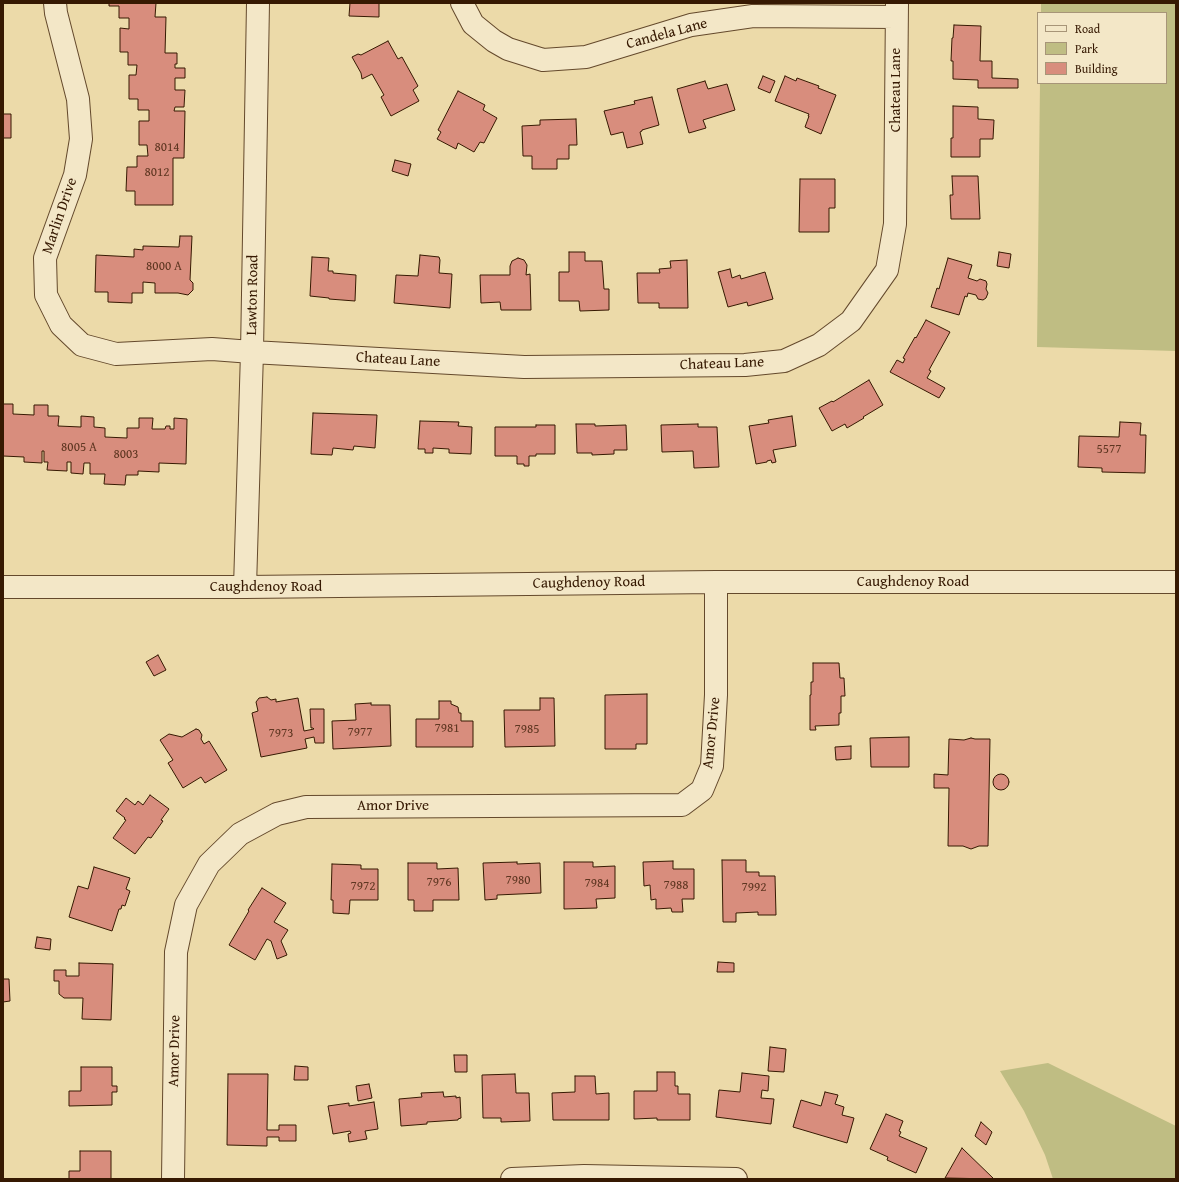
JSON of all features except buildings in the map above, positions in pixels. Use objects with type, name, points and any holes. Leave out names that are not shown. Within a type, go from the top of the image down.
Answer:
[{"type":"street","name":"Marlin Drive","points":[[55,3],[56,13],[78,99],[81,139],[75,175],[45,258],[46,295],[61,326],[82,345],[116,354],[212,349],[252,352]]},
{"type":"street","name":"Lawton Road","points":[[245,587],[252,352],[258,3]]},
{"type":"street","name":"Candela Lane","points":[[462,3],[473,24],[494,41],[508,49],[543,60],[586,57],[691,25],[753,16],[896,10]]},
{"type":"street","name":"Chateau Lane","points":[[252,352],[524,367],[745,365],[784,361],[819,345],[851,321],[886,270],[895,224],[896,10]]},
{"type":"street","name":"Caughdenoy Road","points":[[3,588],[716,582],[1176,582]]},
{"type":"street","name":"Amor Drive","points":[[173,1179],[176,952],[186,905],[209,864],[240,834],[277,814],[306,807],[682,804],[702,790],[712,766],[716,695],[716,582]]},
{"type":"street","points":[[512,1179],[584,1176],[736,1179]]},
{"type":"green space","points":[[1041,3],[1176,3],[1176,351],[1037,347],[1040,84],[1167,84],[1167,12],[1041,12]]},
{"type":"green space","points":[[1048,1063],[1176,1126],[1176,1179],[1053,1179],[1045,1155],[1024,1111],[1000,1071]]}]
